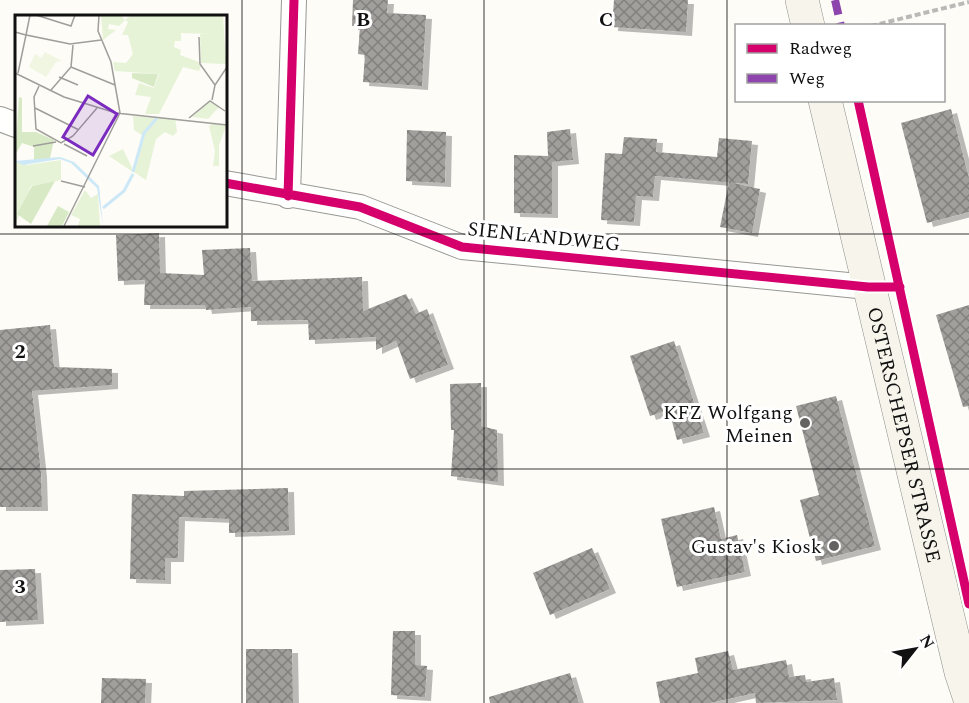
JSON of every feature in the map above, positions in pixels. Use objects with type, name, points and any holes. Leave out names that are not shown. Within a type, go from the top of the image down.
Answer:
[{"type":"main road","points":[[802,0],[808,24]]},
{"type":"main road","name":"OSTERSCHEPSER STRASSE","points":[[825,102],[867,287],[961,672],[969,696]]},
{"type":"street","points":[[288,196],[294,0]]},
{"type":"street","points":[[0,119],[15,125]]},
{"type":"street","name":"SIENLANDWEG","points":[[226,183],[360,207],[462,247],[867,287]]},
{"type":"path","points":[[879,24],[969,2]]},
{"type":"building","points":[[353,0],[388,0],[387,13],[426,15],[422,86],[363,82],[365,55],[358,54],[360,26],[352,26]]},
{"type":"building","points":[[614,0],[688,0],[686,32],[612,27]]},
{"type":"building","points":[[951,109],[969,178],[969,212],[927,223],[901,123]]},
{"type":"building","points":[[570,129],[573,160],[552,162],[552,214],[514,213],[514,155],[548,156],[547,132]]},
{"type":"building","points":[[407,130],[446,132],[445,183],[406,181]]},
{"type":"building","points":[[624,137],[657,139],[656,152],[717,157],[719,138],[752,141],[748,184],[655,176],[653,197],[636,196],[634,222],[601,220],[605,153],[622,154]]},
{"type":"building","points":[[729,182],[760,189],[752,233],[720,227]]},
{"type":"building","points":[[159,233],[160,273],[204,275],[202,250],[250,248],[252,281],[362,277],[363,311],[406,294],[416,314],[427,309],[448,365],[410,379],[396,341],[376,350],[376,337],[309,340],[308,320],[251,321],[251,307],[206,310],[205,305],[144,305],[145,280],[118,281],[116,235]]},
{"type":"building","points":[[969,305],[969,406],[963,407],[936,315]]},
{"type":"building","points":[[50,325],[54,367],[112,369],[112,385],[32,391],[41,473],[42,507],[0,507],[0,330]]},
{"type":"building","points":[[674,341],[704,433],[677,440],[669,410],[650,416],[630,356]]},
{"type":"building","points":[[481,383],[481,426],[497,430],[498,482],[451,476],[454,430],[451,430],[450,384]]},
{"type":"building","points":[[836,396],[875,546],[816,561],[800,500],[819,495],[796,406]]},
{"type":"building","points":[[288,488],[289,531],[229,533],[229,519],[179,517],[178,558],[165,558],[165,580],[130,579],[132,494],[184,496],[184,491]]},
{"type":"building","points":[[714,507],[721,539],[737,535],[745,572],[677,587],[661,519]]},
{"type":"building","points":[[592,548],[610,589],[550,615],[533,573]]},
{"type":"building","points":[[35,569],[38,620],[0,622],[0,570]]},
{"type":"building","points":[[393,631],[415,631],[415,665],[427,666],[425,697],[391,695]]},
{"type":"building","points":[[246,649],[292,649],[293,703],[246,703]]},
{"type":"building","points":[[728,651],[733,670],[786,660],[789,677],[805,675],[806,682],[834,678],[837,700],[756,703],[755,693],[710,703],[660,703],[656,682],[698,673],[695,658]]},
{"type":"building","points":[[570,673],[579,703],[490,703],[489,697]]},
{"type":"building","points":[[102,678],[146,679],[145,703],[101,703]]},
{"type":"marked path","points":[[835,0],[841,24]]},
{"type":"cycle path","points":[[288,196],[294,0]]},
{"type":"cycle path","points":[[858,102],[969,604]]},
{"type":"cycle path","points":[[226,183],[360,207],[462,247],[868,287],[900,287]]},
{"type":"place","name":"KFZ Wolfgang Meinen","points":[[805,423]]},
{"type":"place","name":"Gustav's Kiosk","points":[[834,546]]}]
